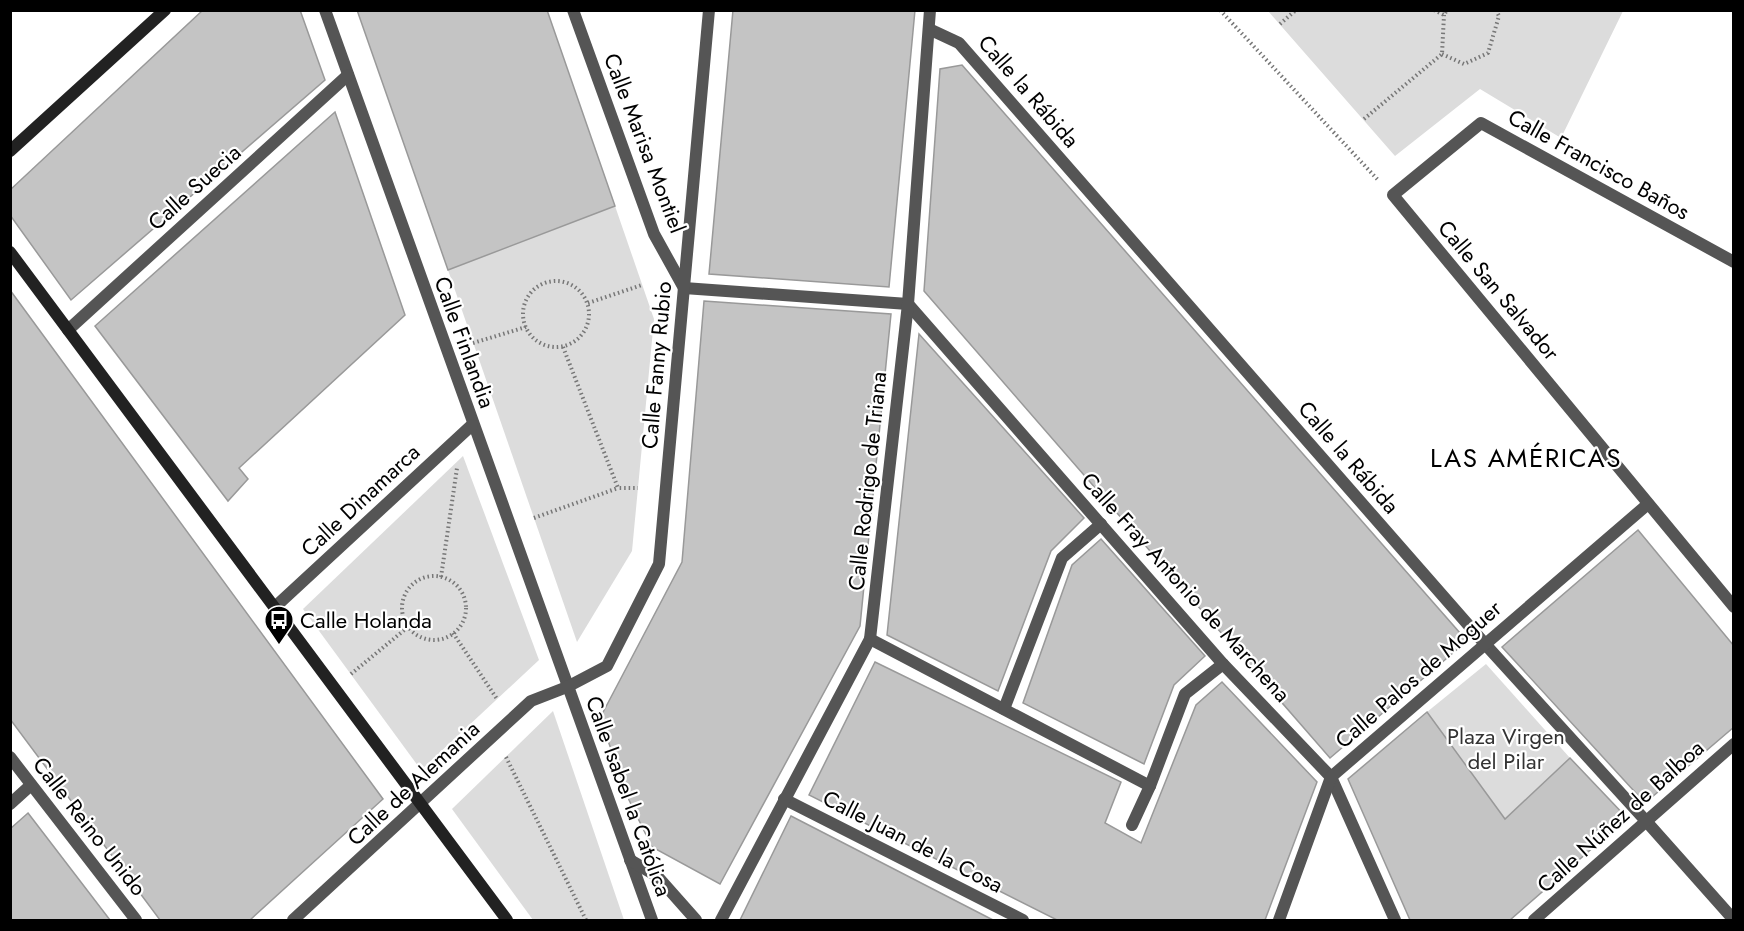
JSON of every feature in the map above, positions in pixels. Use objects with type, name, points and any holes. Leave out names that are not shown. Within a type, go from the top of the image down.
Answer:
[{"type":"street","points":[[10,151],[165,10]]},
{"type":"street","name":"Calle Finlandia","points":[[325,10],[567,687]]},
{"type":"street","name":"Calle Marisa Montiel","points":[[573,10],[654,234],[684,288]]},
{"type":"street","name":"Calle Fanny Rubio","points":[[567,687],[607,666],[659,564],[709,10]]},
{"type":"street","name":"Calle Rodrigo de Triana","points":[[721,921],[870,639],[908,304],[930,10]]},
{"type":"street","name":"Calle la Rábida","points":[[928,29],[959,43],[1485,644],[1734,920]]},
{"type":"street","name":"Calle Suecia","points":[[68,330],[348,75]]},
{"type":"street","name":"Calle Francisco Baños","points":[[1393,195],[1481,123],[1734,262]]},
{"type":"street","name":"Calle San Salvador","points":[[1393,195],[1734,607]]},
{"type":"street","points":[[10,252],[507,921]]},
{"type":"street","points":[[684,288],[908,304]]},
{"type":"street","name":"Calle Fray Antonio de Marchena","points":[[908,304],[1223,664],[1331,777],[1395,921]]},
{"type":"street","name":"Calle Dinamarca","points":[[275,607],[472,425]]},
{"type":"street","name":"Calle Palos de Moguer","points":[[1279,921],[1331,777],[1648,504]]},
{"type":"street","points":[[1004,708],[1062,558],[1101,524]]},
{"type":"street","points":[[870,639],[1150,786]]},
{"type":"street","points":[[1132,825],[1150,786],[1185,694],[1223,664]]},
{"type":"street","name":"Calle de Alemania","points":[[293,921],[531,701],[567,687]]},
{"type":"street","name":"Calle Isabel la Católica","points":[[567,687],[652,921]]},
{"type":"street","name":"Calle Núñez de Balboa","points":[[1534,921],[1734,744]]},
{"type":"street","name":"Calle Reino Unido","points":[[10,758],[136,921]]},
{"type":"street","points":[[10,804],[31,785]]},
{"type":"street","name":"Calle Juan de la Cosa","points":[[784,799],[1023,921]]},
{"type":"street","points":[[630,860],[657,876],[696,921]]},
{"type":"path","points":[[1220,10],[1393,195]]},
{"type":"path","points":[[1281,24],[1296,10]]},
{"type":"path","points":[[1364,119],[1442,54],[1446,13],[1434,10]]},
{"type":"path","points":[[1442,54],[1464,64],[1488,53],[1499,16],[1496,10]]},
{"type":"path","points":[[566,281],[584,294],[588,303],[590,314],[583,336],[563,347],[541,344],[532,337],[523,317],[528,296],[544,282],[566,281]]},
{"type":"path","points":[[588,303],[642,285]]},
{"type":"path","points":[[473,343],[526,327]]},
{"type":"path","points":[[563,347],[618,488]]},
{"type":"path","points":[[441,577],[458,461]]},
{"type":"path","points":[[534,518],[618,488],[638,488]]},
{"type":"path","points":[[429,576],[441,577],[451,580],[459,588],[464,597],[465,617],[460,626],[445,638],[425,639],[408,627],[403,617],[404,596],[410,586],[419,580],[429,576]]},
{"type":"path","points":[[351,674],[408,627]]},
{"type":"path","points":[[453,633],[497,699]]},
{"type":"path","points":[[506,757],[586,921]]},
{"type":"green space","points":[[1268,11],[1623,11],[1561,138],[1480,89],[1395,156]]},
{"type":"green space","points":[[615,206],[654,319],[632,551],[577,642],[448,270]]},
{"type":"green space","points":[[463,456],[539,660],[421,770],[303,609]]},
{"type":"green space","name":"Plaza Virgen del Pilar","points":[[1486,664],[1570,758],[1505,819],[1427,712]]},
{"type":"green space","points":[[553,711],[624,920],[533,920],[452,809]]},
{"type":"building","points":[[203,10],[300,10],[325,80],[71,300],[10,215],[10,190]]},
{"type":"building","points":[[357,10],[547,10],[615,206],[448,270]]},
{"type":"building","points":[[733,10],[915,10],[889,287],[709,274]]},
{"type":"building","points":[[962,65],[1467,641],[1330,758],[924,291],[940,69]]},
{"type":"building","points":[[335,112],[405,315],[239,468],[248,479],[228,501],[95,326]]},
{"type":"building","points":[[10,290],[383,799],[250,920],[160,920],[10,719]]},
{"type":"building","points":[[704,301],[891,314],[860,626],[720,884],[652,847],[629,800],[600,718],[682,562]]},
{"type":"building","points":[[919,334],[1084,518],[1051,551],[998,691],[887,635]]},
{"type":"building","points":[[1638,530],[1734,646],[1734,727],[1645,803],[1502,647]]},
{"type":"building","points":[[1101,539],[1205,656],[1174,685],[1144,764],[1023,703],[1072,565]]},
{"type":"building","points":[[875,662],[1121,782],[1105,823],[1141,843],[1196,705],[1222,682],[1317,782],[1265,920],[1057,920],[809,795]]},
{"type":"building","points":[[1427,712],[1505,819],[1570,758],[1627,818],[1510,920],[1410,920],[1348,779]]},
{"type":"building","points":[[28,813],[110,920],[10,920],[10,829]]},
{"type":"building","points":[[791,816],[993,920],[740,920]]},
{"type":"place","name":"Calle Holanda","points":[[279,646]]},
{"type":"district","name":"LAS AMÉRICAS","points":[[1526,458]]}]
